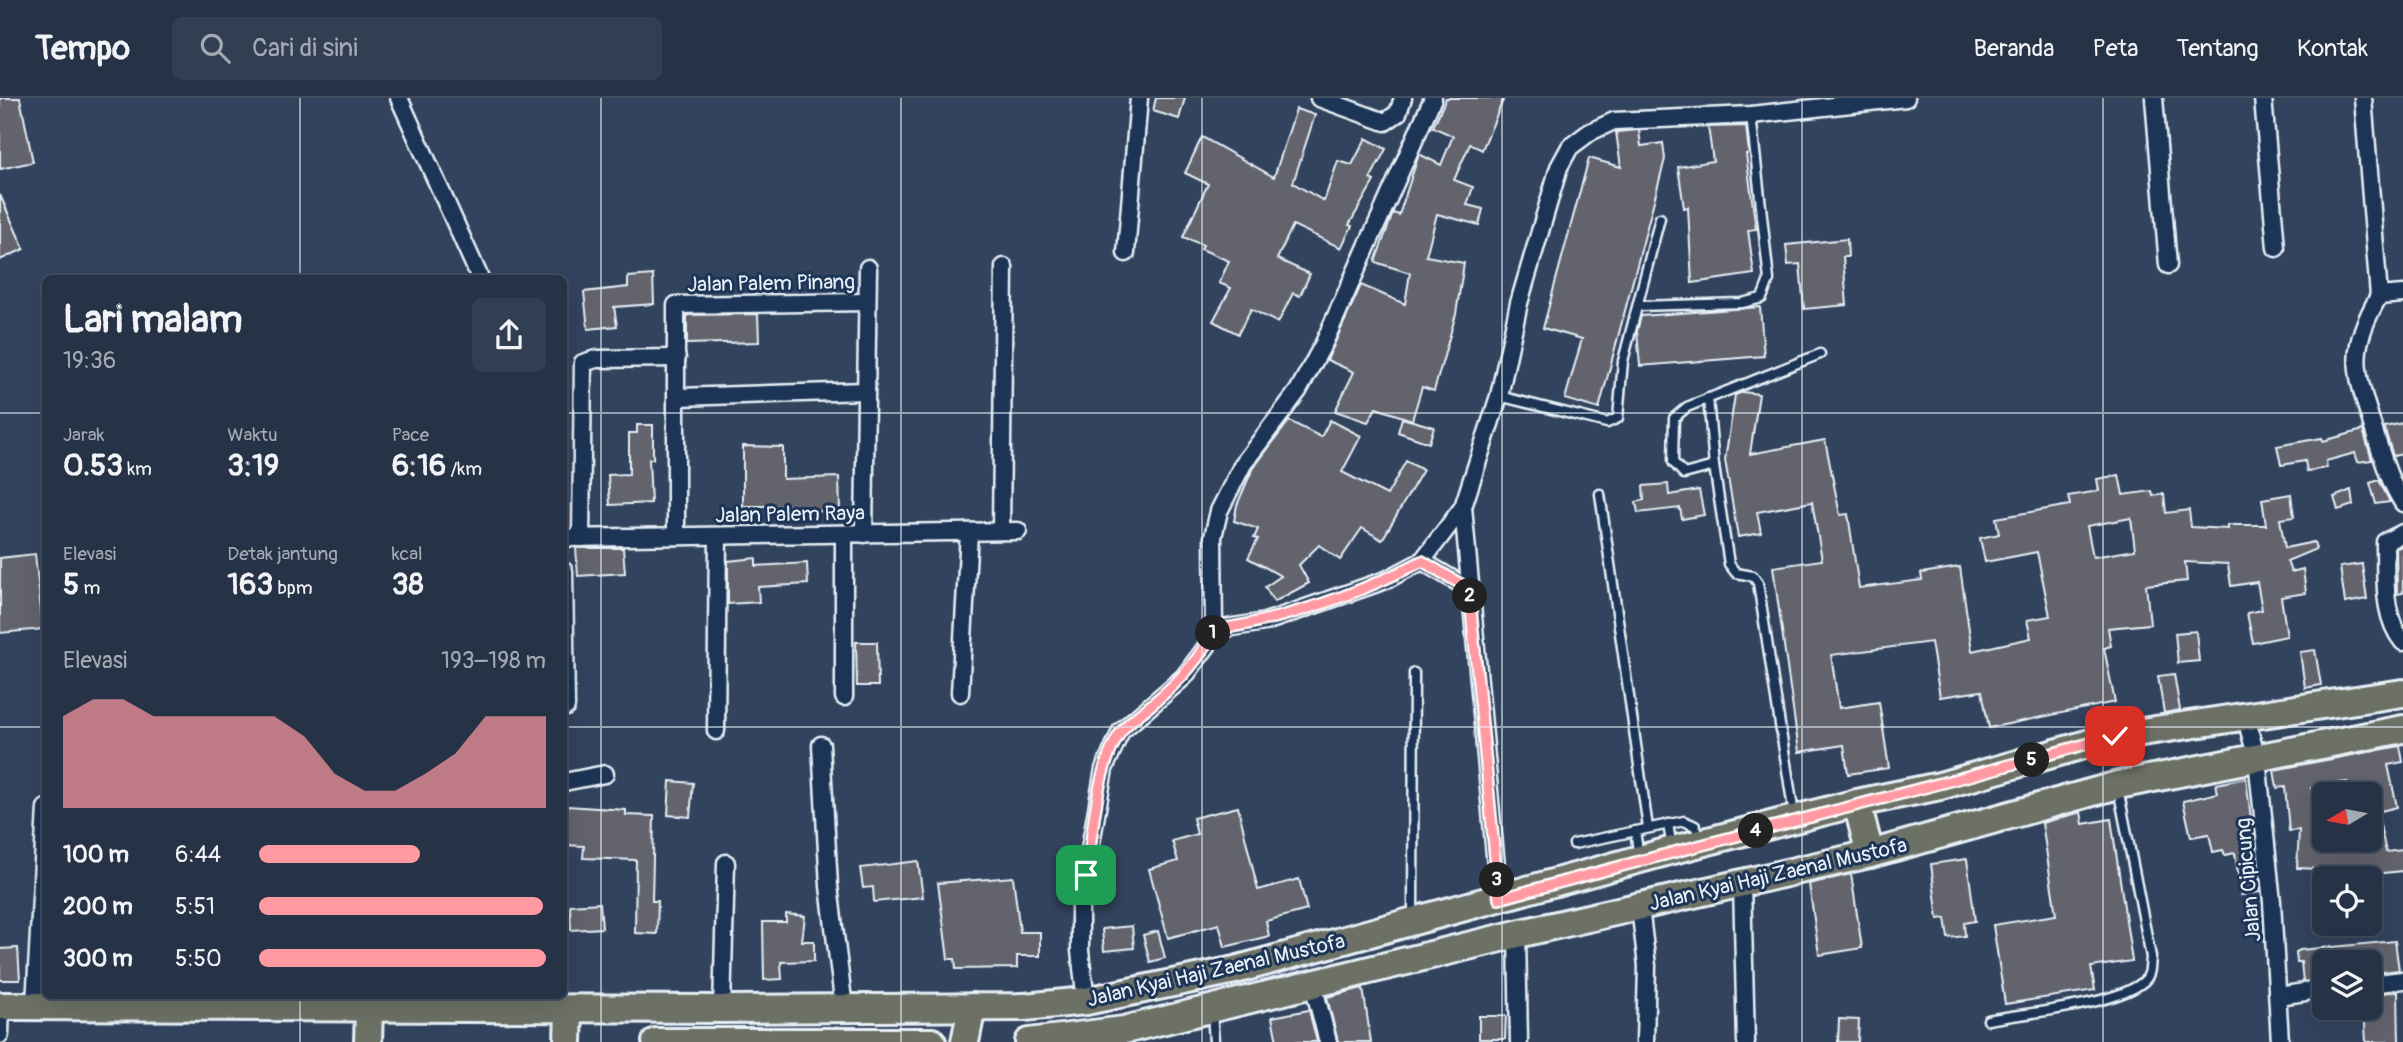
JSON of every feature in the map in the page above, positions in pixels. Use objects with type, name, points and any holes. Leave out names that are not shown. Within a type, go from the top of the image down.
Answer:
[{"type":"main road","name":"Jalan Kyai Haji Zaenal Mustofa","points":[[1,1006],[35,1004],[369,1009],[534,1002],[569,1009],[722,1009],[1024,1007],[1086,1000],[1280,958],[1673,850],[1705,844],[1857,803],[1940,786],[2115,736],[2403,693]]},
{"type":"main road","name":"Jalan Kyai Haji Zaenal Mustofa","points":[[1029,1042],[1124,1030],[1517,934],[1870,854],[2118,785],[2403,729]]},
{"type":"main road","points":[[1857,803],[1870,854]]},
{"type":"main road","points":[[1280,958],[1280,994]]},
{"type":"main road","points":[[965,1042],[972,1007]]},
{"type":"main road","points":[[368,1042],[369,1009]]},
{"type":"main road","points":[[568,1042],[569,1009]]},
{"type":"main road","points":[[656,1042],[932,1042]]},
{"type":"street","points":[[399,98],[479,275]]},
{"type":"street","points":[[1126,253],[1139,98]]},
{"type":"street","points":[[1318,98],[1385,122],[1398,113],[1403,98]]},
{"type":"street","points":[[1086,1000],[1080,960],[1080,906],[1104,769],[1121,731],[1184,677],[1207,646],[1214,630],[1213,537],[1219,511],[1243,464],[1298,391],[1324,343],[1433,98]]},
{"type":"street","points":[[1749,98],[1751,115]]},
{"type":"street","points":[[1214,630],[1265,622],[1362,590],[1422,561],[1463,507],[1499,396],[1519,303],[1559,167],[1570,147],[1590,131],[1614,121],[1751,115],[1906,98]]},
{"type":"street","points":[[2154,98],[2168,265]]},
{"type":"street","points":[[2263,98],[2276,248]]},
{"type":"street","points":[[2363,98],[2379,296],[2361,326],[2359,386],[2390,481],[2403,503]]},
{"type":"street","points":[[1001,531],[1004,267]]},
{"type":"street","points":[[864,534],[868,268]]},
{"type":"street","points":[[2379,296],[2403,294]]},
{"type":"street","name":"Jalan Palem Pinang","points":[[677,358],[676,305],[867,302]]},
{"type":"street","points":[[581,538],[583,363],[596,359],[677,358],[676,536]]},
{"type":"street","points":[[678,397],[865,391]]},
{"type":"street","points":[[1463,507],[1499,899]]},
{"type":"street","name":"Jalan Palem Raya","points":[[567,538],[1018,531]]},
{"type":"street","points":[[960,693],[969,532]]},
{"type":"street","points":[[2403,533],[2385,542],[2388,610],[2392,624],[2403,642]]},
{"type":"street","points":[[844,534],[844,696]]},
{"type":"street","points":[[716,731],[718,536]]},
{"type":"street","points":[[1422,561],[1469,589]]},
{"type":"street","name":"Jalan Cipicung","points":[[2245,715],[2257,759],[2279,996],[2280,1042]]},
{"type":"street","points":[[821,745],[829,886],[844,1008]]},
{"type":"street","points":[[567,781],[606,774]]},
{"type":"street","points":[[722,1009],[726,863]]},
{"type":"street","points":[[35,1004],[42,879]]},
{"type":"street","points":[[1742,884],[1745,1042]]},
{"type":"street","points":[[1640,907],[1647,966],[1645,1042]]},
{"type":"street","points":[[1517,934],[1520,1042]]},
{"type":"street","points":[[2382,983],[2403,980]]},
{"type":"street","points":[[1313,984],[1328,1042]]},
{"type":"street","points":[[2279,996],[2312,991]]},
{"type":"street","points":[[0,1035],[1,1006]]},
{"type":"lane","points":[[1638,306],[1742,303],[1762,299],[1769,280],[1751,115]]},
{"type":"lane","points":[[1499,396],[1584,418],[1613,422],[1618,418],[1623,361],[1660,218]]},
{"type":"lane","points":[[1714,466],[1684,474],[1673,462],[1674,418],[1687,407],[1821,354]]},
{"type":"lane","points":[[1708,398],[1714,466],[1729,564],[1736,573],[1753,576],[1758,583],[1795,821]]},
{"type":"lane","points":[[1600,494],[1648,828]]},
{"type":"lane","points":[[1413,923],[1414,673]]},
{"type":"lane","points":[[1988,1020],[2098,1000],[2143,983],[2150,973],[2151,957],[2118,785]]},
{"type":"lane","points":[[1574,844],[1668,824],[1691,823],[1705,844]]},
{"type":"lane","points":[[1668,824],[1673,850]]},
{"type":"lane","points":[[1635,831],[1640,860]]},
{"type":"lane","points":[[1212,1009],[1214,1042]]},
{"type":"building","points":[[0,98],[20,98],[33,162],[0,169]]},
{"type":"building","points":[[1156,98],[1185,98],[1179,119],[1153,111]]},
{"type":"building","points":[[1446,98],[1504,98],[1482,150],[1470,144],[1454,180],[1473,187],[1467,205],[1483,209],[1479,225],[1437,214],[1426,256],[1464,263],[1456,314],[1434,391],[1422,387],[1412,420],[1376,408],[1368,422],[1335,411],[1354,372],[1327,360],[1361,285],[1405,304],[1410,273],[1375,262],[1393,213],[1399,215],[1419,154],[1441,165],[1453,136],[1433,127]]},
{"type":"building","points":[[1296,109],[1315,115],[1293,183],[1324,201],[1338,161],[1352,165],[1366,138],[1386,149],[1370,179],[1374,181],[1349,225],[1352,226],[1341,248],[1293,225],[1277,259],[1310,274],[1300,296],[1293,293],[1278,323],[1251,309],[1238,334],[1213,321],[1231,288],[1219,283],[1229,261],[1201,249],[1203,245],[1183,237],[1208,184],[1185,173],[1202,137],[1274,177]]},
{"type":"building","points":[[1746,126],[1749,153],[1746,154],[1756,229],[1748,230],[1754,274],[1692,283],[1688,207],[1684,208],[1678,167],[1713,161],[1708,127]]},
{"type":"building","points":[[1639,130],[1641,146],[1663,143],[1665,159],[1599,409],[1565,399],[1582,339],[1543,328],[1589,158],[1621,167],[1616,132]]},
{"type":"building","points":[[0,195],[24,249],[0,260]]},
{"type":"building","points":[[1847,239],[1848,257],[1843,257],[1847,305],[1804,309],[1800,264],[1788,265],[1786,245]]},
{"type":"building","points":[[653,275],[654,304],[614,307],[617,326],[588,329],[584,292],[628,287],[628,277]]},
{"type":"building","points":[[1760,307],[1764,356],[1640,366],[1637,331],[1641,316]]},
{"type":"building","points":[[758,314],[759,342],[687,344],[687,315]]},
{"type":"building","points":[[1743,392],[1759,394],[1750,454],[1825,440],[1840,515],[1848,514],[1859,588],[1922,580],[1921,573],[1960,567],[1972,651],[2031,638],[2027,620],[2050,616],[2037,552],[1985,562],[1980,538],[1999,534],[1996,518],[2070,505],[2068,496],[2099,491],[2097,479],[2119,475],[2123,495],[2152,491],[2153,496],[2164,494],[2166,513],[2189,510],[2191,527],[2228,529],[2228,525],[2266,525],[2262,499],[2291,494],[2294,517],[2280,519],[2285,548],[2314,542],[2316,549],[2287,561],[2291,572],[2303,569],[2306,593],[2281,597],[2287,636],[2253,643],[2247,613],[2262,610],[2257,582],[2231,586],[2228,564],[2185,562],[2187,581],[2146,585],[2150,624],[2108,628],[2111,646],[2104,648],[2115,702],[1989,728],[1982,691],[1940,697],[1931,642],[1831,655],[1839,708],[1879,702],[1889,768],[1848,774],[1844,745],[1799,752],[1773,567],[1822,560],[1812,502],[1757,512],[1761,533],[1738,537],[1725,460],[1735,395]],"holes":[[[2131,518],[2135,550],[2093,557],[2087,526]]]},
{"type":"building","points":[[1402,418],[1434,427],[1429,443],[1398,432]]},
{"type":"building","points":[[1330,420],[1361,436],[1342,472],[1387,495],[1406,461],[1423,470],[1382,540],[1362,528],[1340,560],[1319,545],[1299,565],[1309,583],[1274,602],[1265,587],[1281,576],[1248,558],[1258,539],[1254,538],[1258,529],[1234,521],[1237,505],[1252,470],[1289,421],[1321,437]]},
{"type":"building","points":[[2403,423],[2403,454],[2393,456],[2384,427]]},
{"type":"building","points":[[637,425],[653,425],[653,459],[649,459],[651,503],[610,505],[608,475],[629,474],[629,433],[637,433]]},
{"type":"building","points":[[2363,430],[2372,460],[2358,462],[2355,453],[2326,461],[2327,468],[2307,471],[2305,461],[2281,465],[2277,446],[2322,438],[2323,441]]},
{"type":"building","points":[[743,446],[783,447],[783,479],[839,477],[840,511],[791,512],[791,506],[743,506]]},
{"type":"building","points":[[2379,480],[2390,502],[2376,504],[2370,483]]},
{"type":"building","points":[[1668,484],[1669,495],[1699,490],[1704,515],[1682,519],[1680,508],[1638,513],[1636,502],[1644,500],[1643,486]]},
{"type":"building","points":[[2351,490],[2353,505],[2338,510],[2334,497]]},
{"type":"building","points":[[2403,546],[2403,593],[2397,594],[2396,548]]},
{"type":"building","points":[[576,548],[623,548],[625,573],[578,576]]},
{"type":"building","points":[[35,554],[42,629],[0,633],[0,558]]},
{"type":"building","points":[[756,558],[756,566],[807,563],[808,584],[758,587],[759,602],[728,604],[728,561]]},
{"type":"building","points":[[2362,564],[2367,599],[2345,603],[2340,567]]},
{"type":"building","points":[[2196,631],[2199,661],[2178,663],[2175,633]]},
{"type":"building","points":[[856,642],[877,642],[878,686],[857,686]]},
{"type":"building","points":[[2315,650],[2321,685],[2305,688],[2300,652]]},
{"type":"building","points":[[2174,674],[2180,710],[2164,713],[2158,676]]},
{"type":"building","points":[[2400,746],[2403,762],[2388,765],[2397,807],[2382,811],[2382,782],[2312,782],[2312,852],[2382,852],[2382,834],[2386,852],[2403,850],[2403,871],[2382,873],[2382,866],[2297,868],[2299,830],[2289,831],[2285,787],[2277,788],[2274,770]]},
{"type":"building","points":[[2246,778],[2260,892],[2241,895],[2235,853],[2225,855],[2223,850],[2213,852],[2209,834],[2191,837],[2183,801],[2218,793],[2216,784]]},
{"type":"building","points":[[670,781],[693,783],[690,817],[668,815]]},
{"type":"building","points":[[567,806],[626,810],[626,815],[654,816],[652,901],[658,901],[657,934],[635,933],[636,860],[583,858],[584,846],[567,845]]},
{"type":"building","points":[[1238,807],[1258,890],[1299,879],[1307,910],[1266,921],[1269,936],[1225,947],[1219,924],[1168,938],[1149,869],[1178,861],[1172,841],[1197,834],[1193,818]]},
{"type":"building","points":[[2081,812],[2083,824],[2111,819],[2132,961],[2091,967],[2095,990],[2005,1004],[1993,925],[2056,915],[2042,823]]},
{"type":"building","points":[[1967,859],[1975,921],[1964,923],[1965,936],[1948,938],[1945,918],[1938,919],[1931,864]]},
{"type":"building","points":[[918,861],[923,897],[874,902],[873,887],[863,888],[860,868]]},
{"type":"building","points":[[1851,874],[1862,948],[1819,955],[1809,884]]},
{"type":"building","points":[[1013,877],[1020,932],[1040,932],[1040,956],[1017,956],[1017,968],[956,969],[955,959],[948,959],[938,883]]},
{"type":"building","points":[[600,903],[602,928],[571,930],[570,905]]},
{"type":"building","points":[[786,914],[805,916],[802,941],[814,941],[814,961],[781,962],[782,979],[764,980],[763,922],[786,922]]},
{"type":"building","points":[[1132,926],[1134,948],[1104,951],[1102,929]]},
{"type":"building","points":[[1158,931],[1165,958],[1150,962],[1143,935]]},
{"type":"building","points":[[2395,941],[2399,970],[2382,972],[2382,950],[2312,950],[2312,981],[2303,982],[2301,962],[2297,962],[2296,952],[2300,950]]},
{"type":"building","points":[[18,948],[20,980],[0,980],[0,949]]},
{"type":"building","points":[[1363,988],[1371,1042],[1338,1042],[1327,997]]},
{"type":"building","points":[[2398,991],[2399,1042],[2366,1042],[2365,1020],[2382,1020],[2382,993]]},
{"type":"building","points":[[1309,1010],[1317,1042],[1277,1042],[1272,1017]]},
{"type":"building","points":[[1479,1016],[1506,1016],[1505,1039],[1479,1039]]},
{"type":"building","points":[[1839,1019],[1859,1020],[1858,1042],[1838,1042]]},
{"type":"route","points":[[1086,875],[1104,769],[1121,731],[1184,677],[1207,646],[1214,630],[1265,622],[1362,590],[1422,561],[1469,589],[1499,899],[1673,850],[1705,844],[1857,803],[1940,786],[2115,736]]}]
